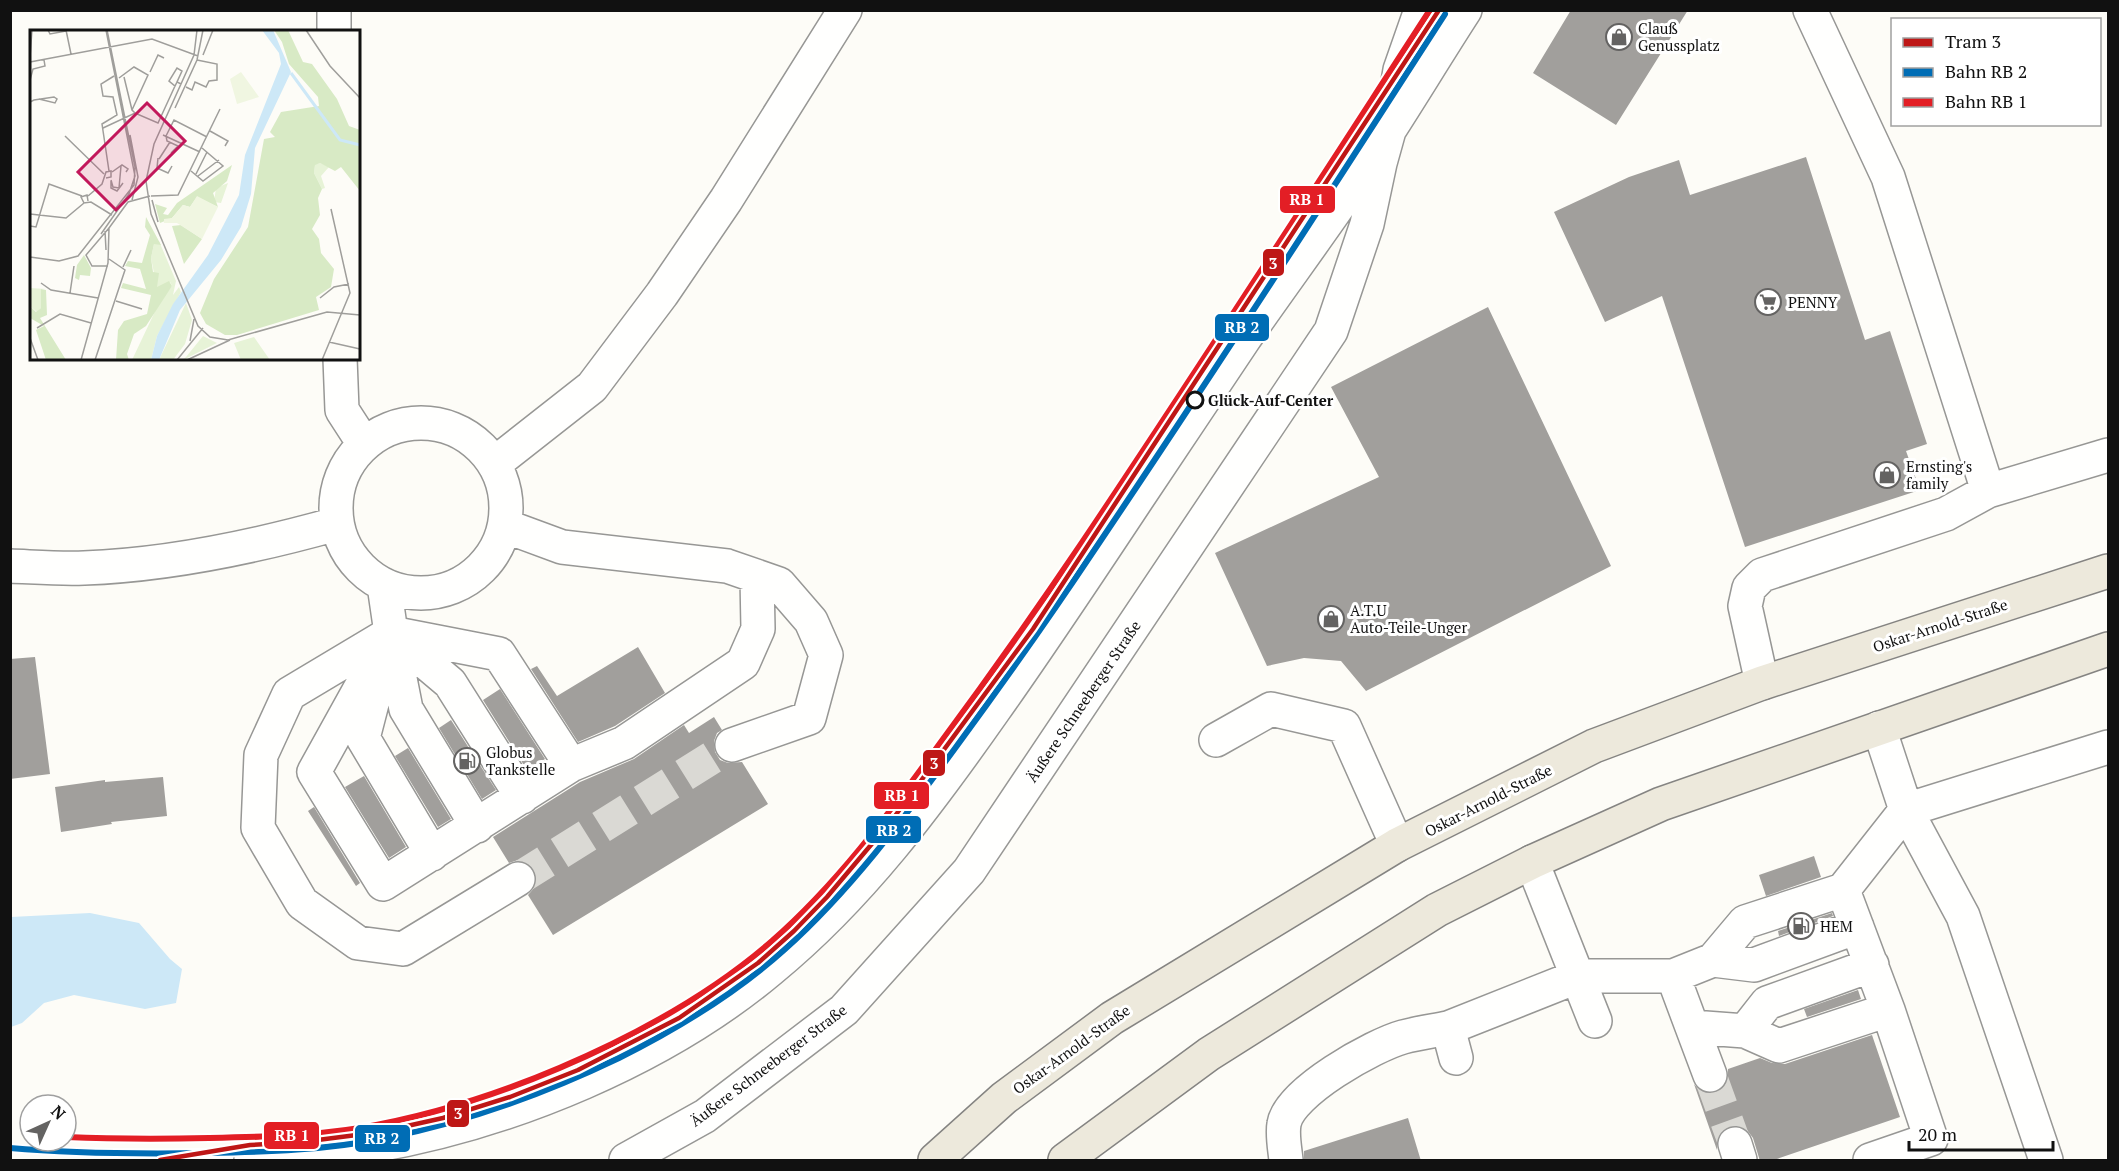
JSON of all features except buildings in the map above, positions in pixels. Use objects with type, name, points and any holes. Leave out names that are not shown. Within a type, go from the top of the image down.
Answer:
[{"type":"main road","name":"Oskar-Arnold-Straße","points":[[934,1161],[1004,1098],[1112,1017],[1397,845],[1594,746],[1762,683],[2109,571]]},
{"type":"main road","points":[[1065,1161],[1209,1054],[1437,910],[1532,862],[1661,804],[2109,649]]},
{"type":"street","points":[[334,10],[334,30]]},
{"type":"street","points":[[494,464],[592,387],[662,294],[720,209],[845,10]]},
{"type":"street","name":"Äußere Schneeberger Straße","points":[[626,1161],[705,1116],[844,1010],[969,871],[1331,331],[1367,224],[1390,127],[1400,70],[1421,10]]},
{"type":"street","name":"Äußere Schneeberger Straße","points":[[251,1161],[376,1145],[447,1129],[515,1109],[574,1086],[640,1055],[687,1029],[768,972],[803,942],[870,873],[942,784],[1045,638],[1242,341],[1363,170],[1465,10]]},
{"type":"street","points":[[1810,10],[1888,177],[1988,490]]},
{"type":"street","points":[[340,360],[342,410],[364,444]]},
{"type":"street","points":[[428,422],[446,425],[471,438],[494,464],[505,490],[505,526],[495,552],[475,575],[454,587],[423,594],[384,585],[363,571],[349,553],[336,524],[335,508],[340,478],[364,444],[393,426],[428,422]]},
{"type":"street","points":[[1762,683],[1746,606],[1749,588],[1762,575],[1946,514],[1988,490],[2109,455]]},
{"type":"street","points":[[10,566],[83,568],[177,560],[278,540],[336,524]]},
{"type":"street","points":[[505,526],[562,547],[727,566],[779,584],[811,621],[826,655],[809,718],[732,745]]},
{"type":"street","points":[[391,633],[314,772],[383,885],[571,765],[624,743],[743,663],[758,629],[757,577]]},
{"type":"street","points":[[384,585],[406,709],[477,826]]},
{"type":"street","points":[[391,633],[450,683],[522,797]]},
{"type":"street","points":[[391,633],[363,738],[432,854]]},
{"type":"street","points":[[518,879],[403,949],[358,944],[302,903],[258,828],[261,755],[289,694],[391,633],[499,654],[571,765]]},
{"type":"street","points":[[1216,740],[1270,709],[1344,726],[1397,845]]},
{"type":"street","points":[[1879,728],[1905,810],[1963,916],[2046,1161]]},
{"type":"street","points":[[1286,1161],[1284,1123],[1297,1101],[1338,1068],[1402,1037],[1452,1043],[1578,976],[1673,976],[1713,960],[1745,922],[1843,890],[1905,810],[2109,747]]},
{"type":"street","points":[[1532,862],[1595,1021]]},
{"type":"street","points":[[1843,890],[1888,1010],[1931,1139],[1869,1161]]},
{"type":"street","points":[[1713,960],[1755,965],[1857,927]]},
{"type":"street","points":[[1745,1030],[1767,1003],[1872,965]]},
{"type":"street","points":[[1673,976],[1710,1075]]},
{"type":"street","points":[[1692,1028],[1745,1030],[1779,1046],[1888,1010]]},
{"type":"water","points":[[90,913],[139,923],[170,959],[182,969],[176,1003],[145,1009],[74,995],[44,1003],[22,1023],[11,1027],[11,917]]},
{"type":"tunnel","points":[[518,879],[732,745]]},
{"type":"tunnel","points":[[1710,1075],[1735,1144]]},
{"type":"tram line","name":"3","points":[[160,1160],[250,1145],[302,1142],[380,1132],[443,1118],[510,1097],[578,1070],[679,1018],[758,963],[794,931],[827,897],[892,820],[1033,629],[1439,10]]},
{"type":"transit line","points":[[78,1137],[173,1139],[341,1131],[393,1122],[457,1105],[520,1084],[612,1044],[695,998],[735,971],[772,941],[818,897],[860,848],[900,798],[993,671],[1125,478],[1430,10]]},
{"type":"transit line","points":[[10,1148],[109,1153],[297,1150],[386,1138],[446,1124],[534,1095],[619,1058],[705,1010],[765,966],[808,927],[854,879],[896,827],[1008,675],[1182,418],[1445,14]]},
{"type":"place","name":"Clauß Genussplatz","points":[[1619,37]]},
{"type":"place","name":"PENNY","points":[[1768,302]]},
{"type":"place","name":"Glück-Auf-Center","points":[[1195,400]]},
{"type":"place","name":"Ernsting's family","points":[[1887,475]]},
{"type":"place","name":"A.T.U Auto-Teile-Unger","points":[[1331,619]]},
{"type":"place","name":"Globus Tankstelle","points":[[467,761]]},
{"type":"place","name":"HEM","points":[[1801,926]]}]
